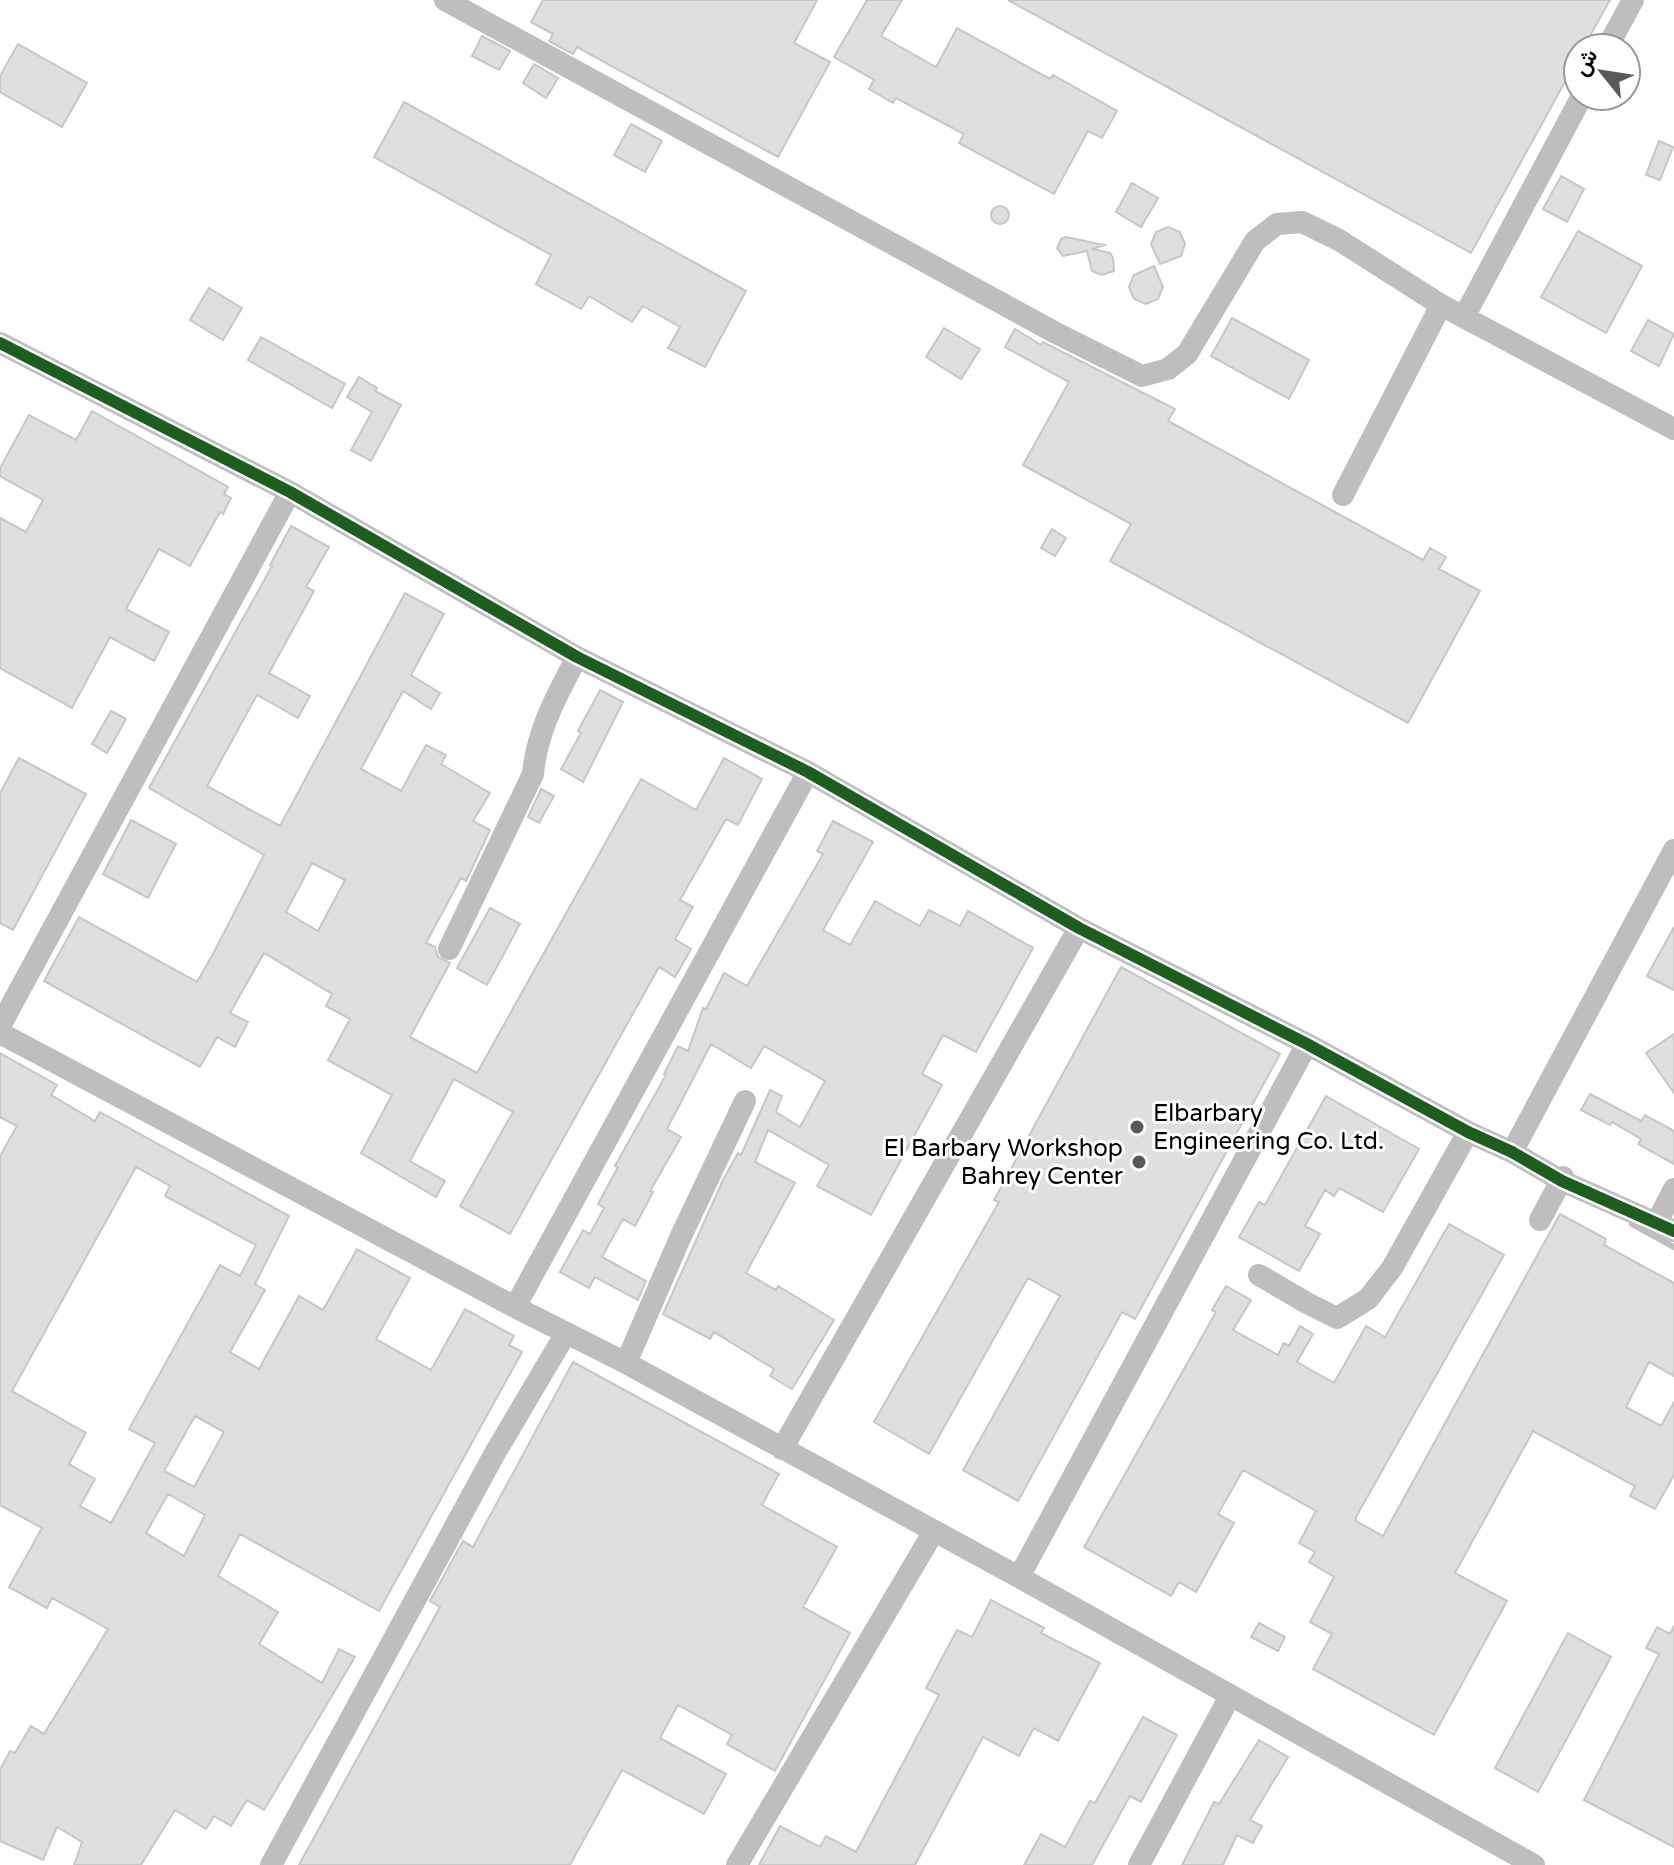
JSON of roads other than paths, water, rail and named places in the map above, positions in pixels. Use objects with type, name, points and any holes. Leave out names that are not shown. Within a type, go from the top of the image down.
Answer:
[{"type":"street","points":[[445,0],[1028,318],[1142,376],[1168,369],[1187,354],[1255,241],[1277,224],[1302,222],[1339,240],[1441,305],[1674,429]]},
{"type":"street","points":[[1616,32],[1633,0]]},
{"type":"street","points":[[1464,317],[1573,112]]},
{"type":"street","points":[[1343,495],[1441,305]]},
{"type":"street","points":[[1,345],[290,492],[577,657],[808,772],[1079,928],[1307,1044],[1468,1132],[1666,1226],[1674,1189]]},
{"type":"street","points":[[0,1026],[290,492]]},
{"type":"street","points":[[449,949],[533,774],[542,726],[577,657]]},
{"type":"street","points":[[515,1307],[808,772]]},
{"type":"street","points":[[1512,1152],[1674,850]]},
{"type":"street","points":[[782,1449],[1079,928]]},
{"type":"street","points":[[0,1033],[626,1363],[1019,1577],[1534,1865]]},
{"type":"street","points":[[1019,1577],[1307,1044]]},
{"type":"street","points":[[626,1363],[681,1236],[745,1101]]},
{"type":"street","points":[[1259,1275],[1337,1318],[1368,1299],[1414,1232],[1468,1132]]},
{"type":"street","points":[[1540,1220],[1563,1179]]},
{"type":"street","points":[[271,1865],[495,1453],[566,1333]]},
{"type":"street","points":[[737,1865],[934,1531]]},
{"type":"street","points":[[1139,1865],[1230,1696]]},
{"type":"waterway","points":[[1632,1224],[1674,1247]]},
{"type":"place","name":"Elbarbary Engineering Co. Ltd.","points":[[1137,1127]]},
{"type":"place","name":"El Barbary Workshop Bahrey Center","points":[[1139,1162]]}]
